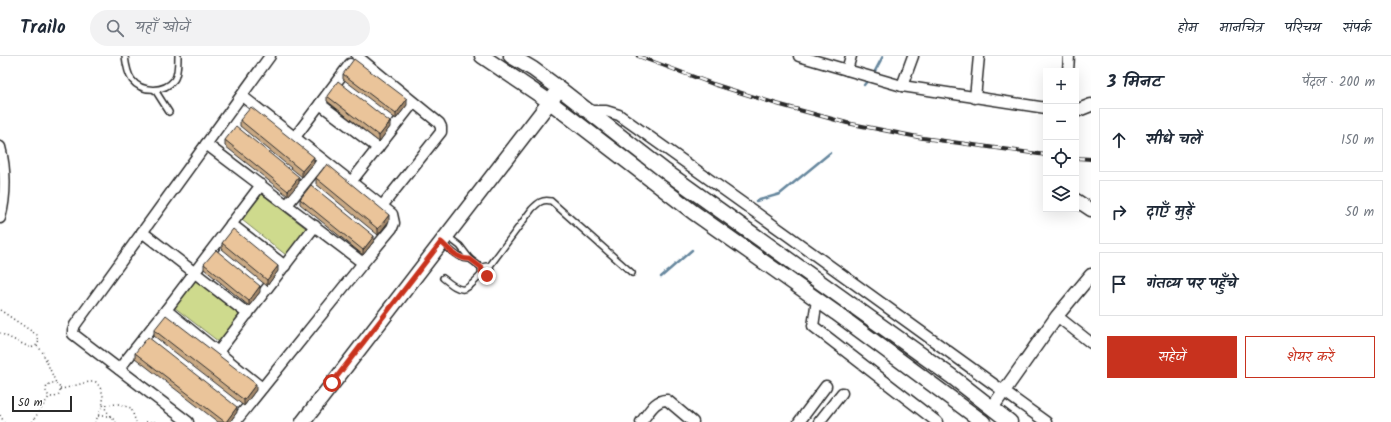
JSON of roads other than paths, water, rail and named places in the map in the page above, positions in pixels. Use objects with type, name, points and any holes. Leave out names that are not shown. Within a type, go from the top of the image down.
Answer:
[{"type":"main road","points":[[482,56],[550,102],[692,212],[817,300],[982,422]]},
{"type":"main road","points":[[511,56],[533,69],[665,171],[951,376],[1010,422]]},
{"type":"main road","points":[[303,422],[560,89]]},
{"type":"street","points":[[188,422],[73,334],[73,331],[75,325],[270,56]]},
{"type":"street","points":[[295,137],[357,56],[441,127],[441,132],[382,206]]},
{"type":"street","points":[[847,70],[851,56]]},
{"type":"street","points":[[902,86],[913,56]]},
{"type":"street","points":[[975,98],[979,56]]},
{"type":"street","points":[[1068,68],[1069,56]]},
{"type":"street","points":[[804,57],[826,60],[847,70],[902,86],[1043,108]]},
{"type":"street","points":[[235,422],[392,228],[394,223],[392,214],[242,96]]},
{"type":"street","points":[[352,182],[413,103]]},
{"type":"street","points":[[320,104],[378,148]]},
{"type":"street","points":[[1079,110],[1091,105]]},
{"type":"street","points":[[589,111],[600,110],[619,115],[1046,422]]},
{"type":"street","points":[[206,144],[363,262]]},
{"type":"street","points":[[0,147],[4,176],[3,203],[0,218]]},
{"type":"street","points":[[287,205],[323,160]]},
{"type":"street","points":[[119,370],[195,273],[260,185]]},
{"type":"street","points":[[1079,202],[1091,210]]},
{"type":"street","points":[[231,224],[285,266]]},
{"type":"street","points":[[218,352],[315,226]]},
{"type":"street","points":[[142,232],[248,314]]},
{"type":"street","points":[[992,408],[1057,316],[1091,275]]},
{"type":"street","points":[[817,300],[813,326],[937,422]]},
{"type":"street","points":[[166,310],[262,388]]},
{"type":"street","points":[[1057,316],[1091,343]]},
{"type":"street","points":[[799,422],[826,386]]},
{"type":"street","points":[[819,422],[842,393]]},
{"type":"street","points":[[641,422],[656,403],[663,400],[667,400],[693,422]]},
{"type":"lane","points":[[125,56],[128,73],[132,81],[141,87],[155,90],[168,86],[175,79],[178,56]]},
{"type":"lane","points":[[155,90],[169,112]]},
{"type":"lane","points":[[489,267],[532,209],[541,201],[546,200],[551,201],[632,273]]},
{"type":"lane","points":[[444,239],[460,246],[470,259],[482,268]]},
{"type":"lane","points":[[444,239],[459,257],[470,259]]},
{"type":"lane","points":[[482,268],[486,266],[489,267]]},
{"type":"lane","points":[[482,274],[487,276],[490,274],[491,269],[489,267]]},
{"type":"lane","points":[[443,278],[460,290],[465,290],[469,288],[482,274],[482,268]]},
{"type":"waterway","points":[[875,71],[883,56]]},
{"type":"waterway","points":[[864,85],[868,80]]},
{"type":"waterway","points":[[756,201],[780,194],[830,153]]},
{"type":"waterway","points":[[661,277],[692,250]]},
{"type":"railway","points":[[638,56],[713,84],[777,104],[847,123],[923,138],[1043,155]]},
{"type":"railway","points":[[1079,158],[1091,159]]}]
